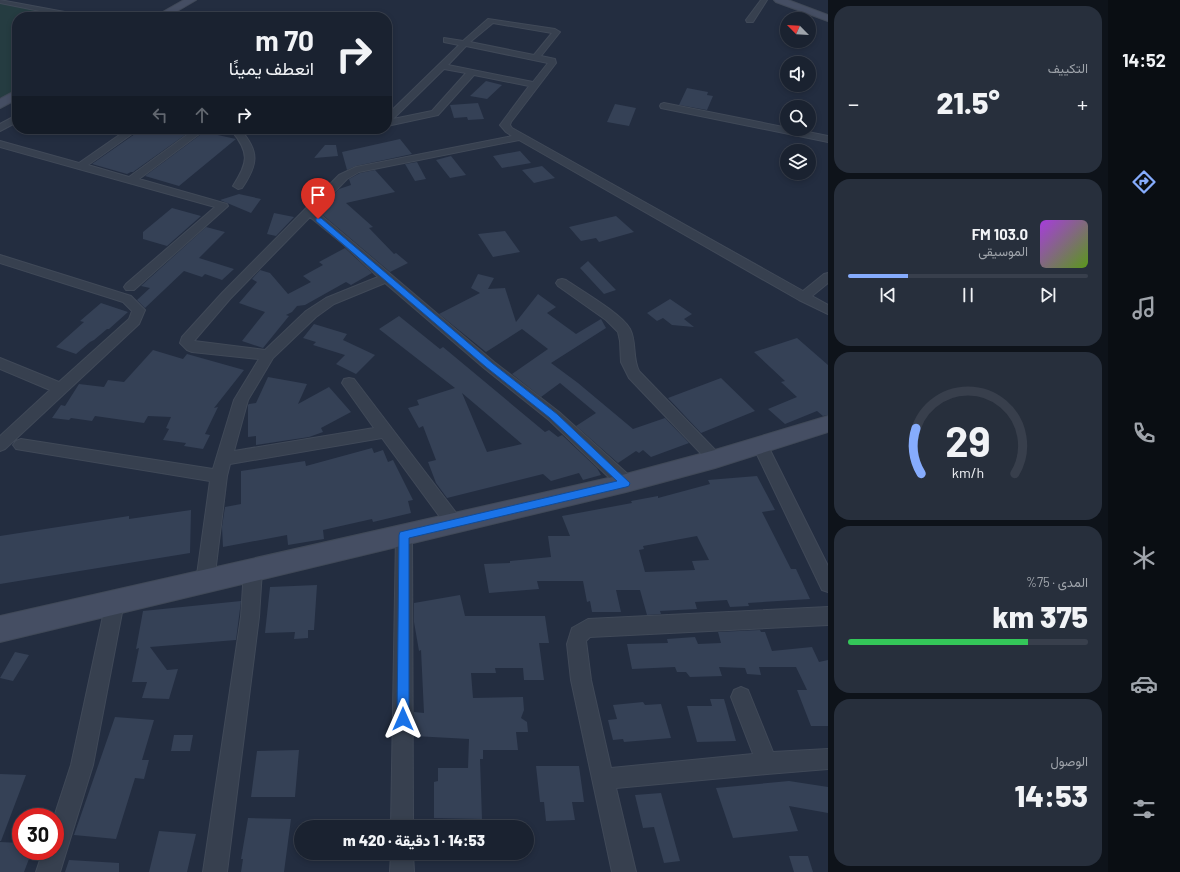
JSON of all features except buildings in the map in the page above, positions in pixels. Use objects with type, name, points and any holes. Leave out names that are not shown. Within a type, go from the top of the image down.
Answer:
[{"type":"main road","points":[[168,12],[191,0]]},
{"type":"main road","points":[[780,0],[827,16]]},
{"type":"main road","points":[[0,629],[626,483],[715,459],[828,424]]},
{"type":"street","points":[[750,20],[764,0]]},
{"type":"street","points":[[0,1],[56,12]]},
{"type":"street","points":[[392,115],[465,43],[491,21],[555,31],[556,32],[537,57]]},
{"type":"street","points":[[447,40],[549,59],[552,61],[552,63],[507,120],[505,125],[509,130],[828,310]]},
{"type":"street","points":[[442,66],[535,85]]},
{"type":"street","points":[[392,122],[435,113],[472,72]]},
{"type":"street","points":[[664,106],[828,139]]},
{"type":"street","points":[[0,128],[12,121]]},
{"type":"street","points":[[81,166],[127,134]]},
{"type":"street","points":[[131,180],[194,134]]},
{"type":"street","points":[[238,186],[249,170],[252,156],[244,138],[240,134]]},
{"type":"street","points":[[268,355],[192,347],[187,343],[187,340],[226,296],[343,177],[356,170],[519,137]]},
{"type":"street","points":[[0,144],[223,206],[130,287]]},
{"type":"street","points":[[309,211],[489,365],[554,416],[626,483]]},
{"type":"street","points":[[0,259],[127,300],[140,310],[134,321],[0,445]]},
{"type":"street","points":[[804,297],[828,277]]},
{"type":"street","points":[[205,582],[219,476],[241,400],[268,355],[311,314],[330,301],[386,278]]},
{"type":"street","points":[[562,283],[612,317],[624,330],[627,341],[628,362],[634,374],[715,459]]},
{"type":"street","points":[[0,363],[61,389]]},
{"type":"street","points":[[349,383],[384,432],[454,523]]},
{"type":"street","points":[[225,459],[384,432]]},
{"type":"street","points":[[760,444],[828,584]]},
{"type":"street","points":[[21,445],[219,476]]},
{"type":"street","points":[[402,820],[404,535]]},
{"type":"street","points":[[215,872],[250,616],[253,570]]},
{"type":"street","points":[[64,822],[82,765],[115,602]]},
{"type":"street","points":[[624,872],[581,680],[576,644],[576,638],[579,633],[588,628],[828,616]]},
{"type":"street","points":[[741,697],[767,763]]},
{"type":"street","points":[[603,780],[767,763],[828,759]]},
{"type":"street","points":[[48,872],[52,860]]},
{"type":"street","points":[[402,860],[402,872]]},
{"type":"green space","points":[[0,2],[43,12],[12,12],[12,97],[9,99],[0,97]]},
{"type":"route","points":[[318,219],[347,242],[386,278],[489,365],[554,416],[626,483],[404,535],[403,719]]}]
